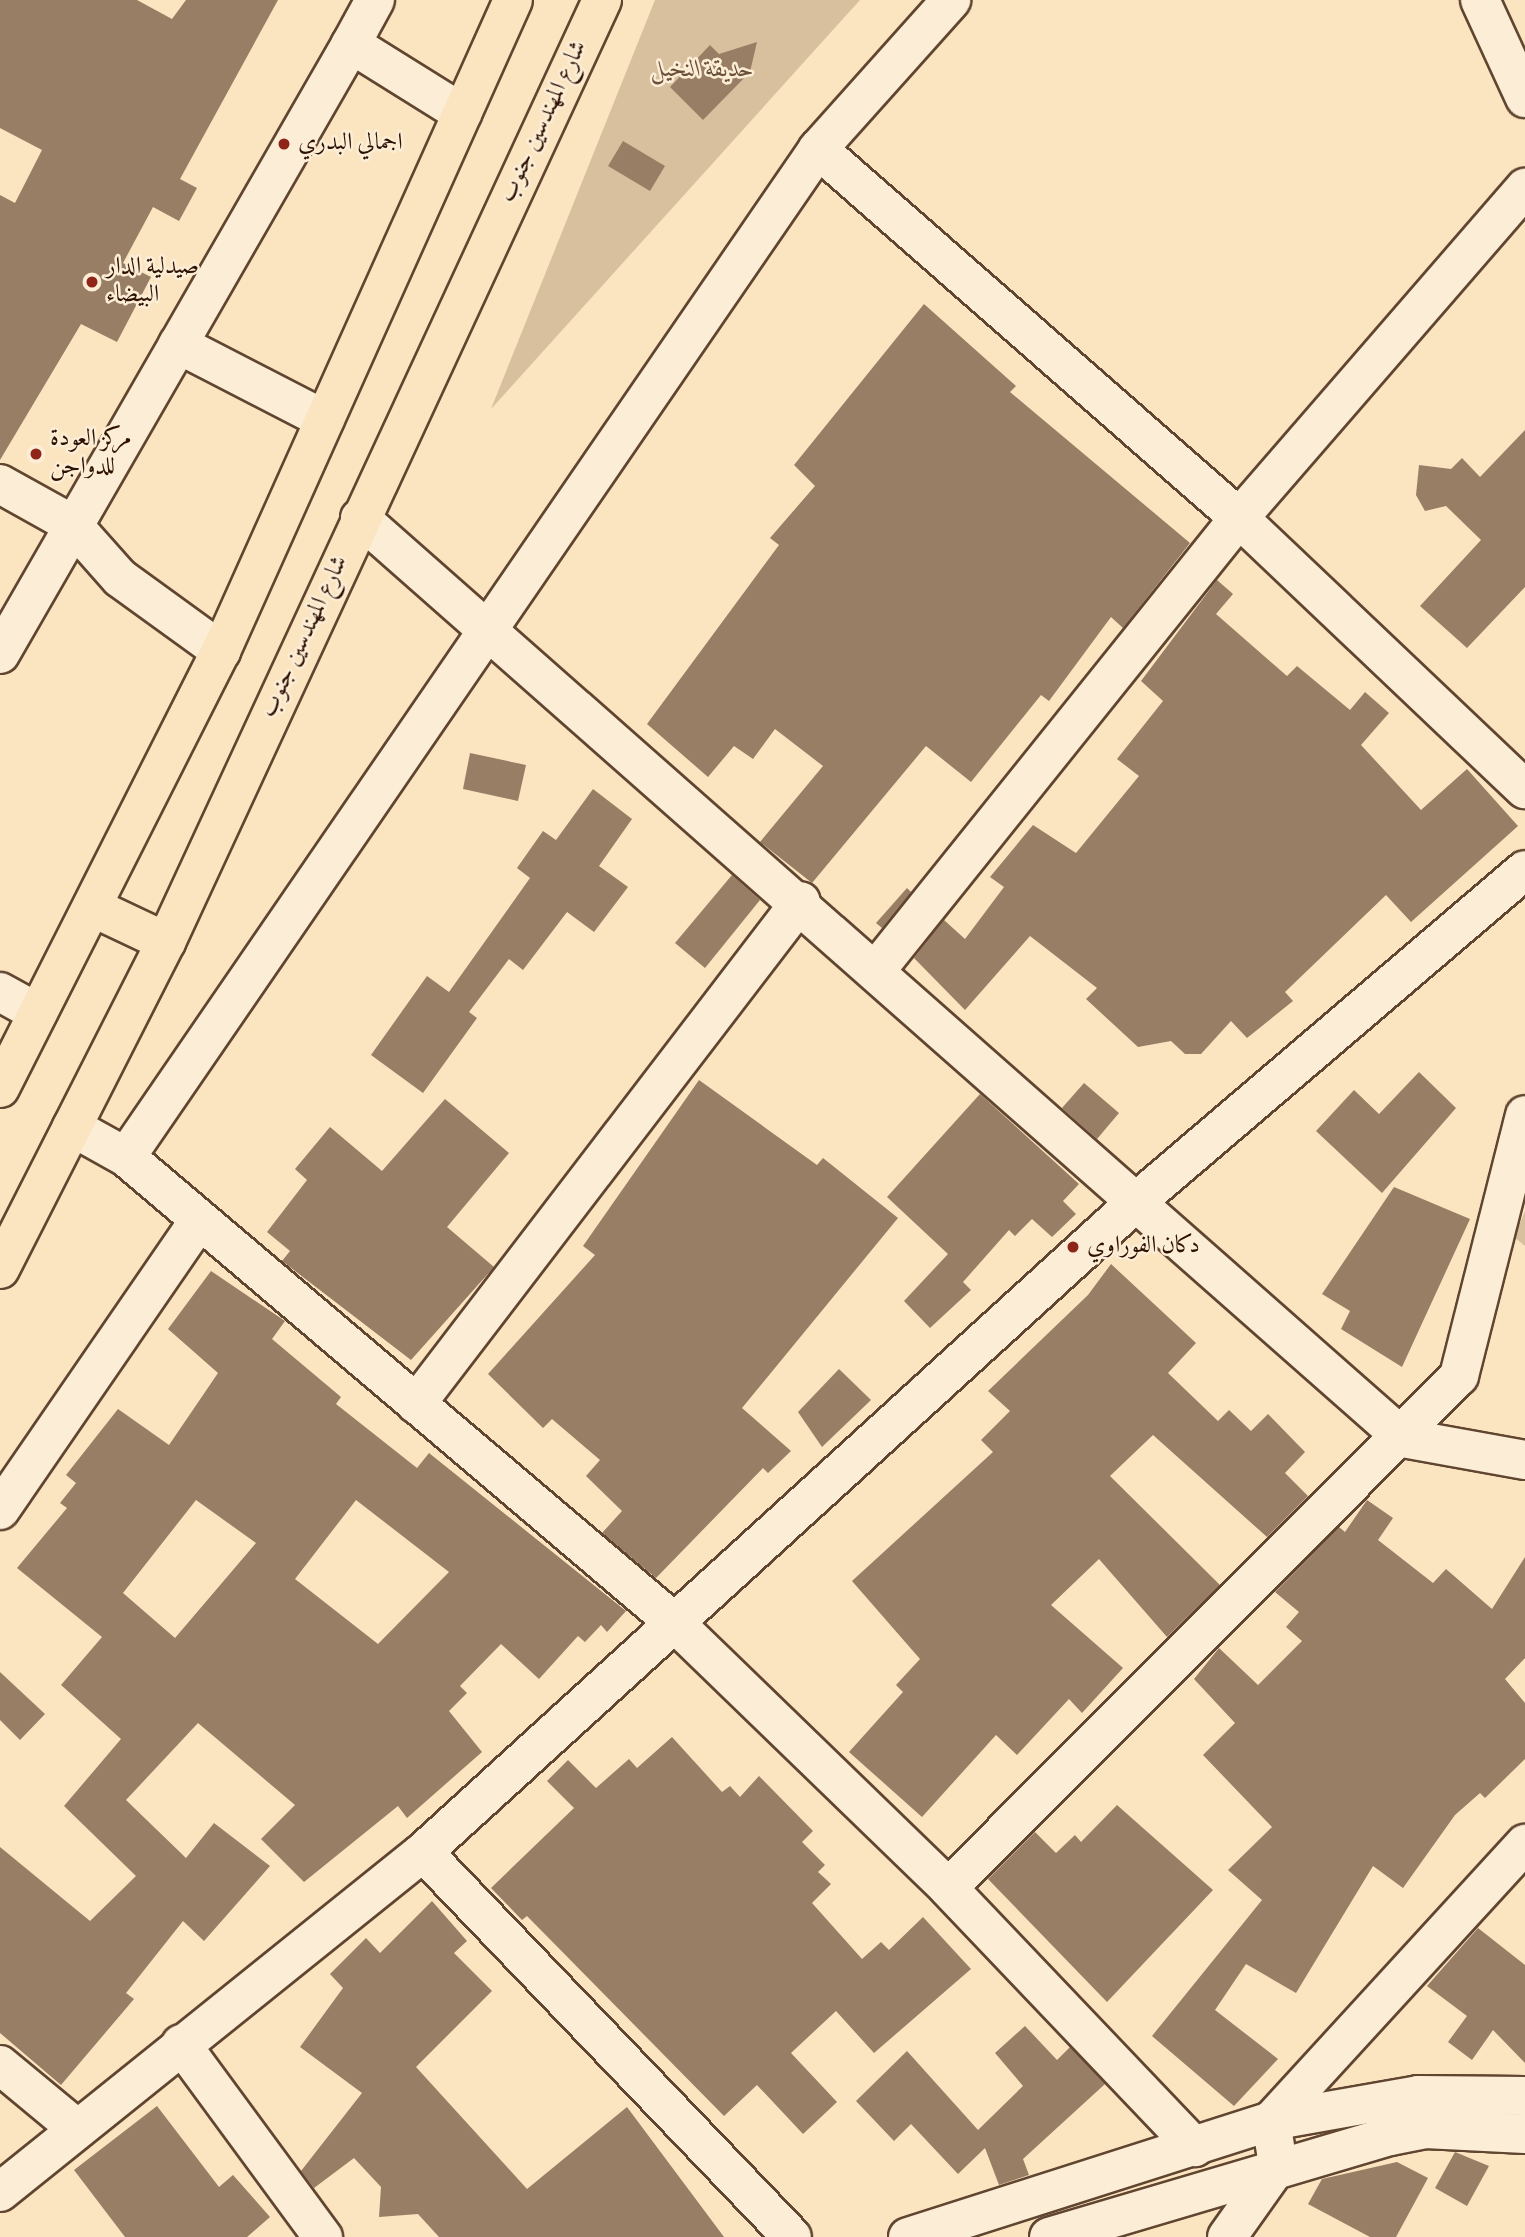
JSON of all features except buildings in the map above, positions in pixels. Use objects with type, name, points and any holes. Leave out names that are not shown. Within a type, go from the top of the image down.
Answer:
[{"type":"highway","points":[[0,1088],[221,651],[513,0]]},
{"type":"highway","name":"شارع المهندسين جنوب","points":[[0,1269],[166,942],[602,0]]},
{"type":"highway","points":[[92,907],[166,942]]},
{"type":"street","points":[[0,654],[72,524],[375,0]]},
{"type":"street","points":[[127,1157],[482,630],[818,149],[951,0]]},
{"type":"street","points":[[1480,0],[1525,98]]},
{"type":"street","points":[[351,44],[462,113]]},
{"type":"street","points":[[818,149],[1239,518],[1525,789]]},
{"type":"street","points":[[877,968],[1239,518],[1525,188]]},
{"type":"street","points":[[178,344],[325,420]]},
{"type":"street","points":[[0,484],[72,524],[120,578],[221,651]]},
{"type":"street","points":[[360,518],[482,630],[877,968],[1403,1438],[1525,1460]]},
{"type":"street","points":[[0,2192],[76,2127],[423,1852],[1136,1202],[1525,870]]},
{"type":"street","points":[[416,1404],[801,901]]},
{"type":"street","points":[[0,992],[38,1013]]},
{"type":"street","points":[[948,1888],[1403,1438],[1459,1376],[1525,1115]]},
{"type":"street","points":[[72,1127],[127,1157],[676,1624],[948,1888],[1195,2147]]},
{"type":"street","points":[[0,1510],[199,1220]]},
{"type":"street","points":[[1270,2121],[1525,1844]]},
{"type":"street","points":[[423,1852],[792,2237]]},
{"type":"street","points":[[181,2044],[323,2237]]},
{"type":"street","points":[[0,2066],[76,2127]]},
{"type":"street","points":[[908,2237],[1270,2121],[1418,2095],[1525,2096]]},
{"type":"street","points":[[1227,2237],[1278,2165],[1270,2121]]},
{"type":"street","points":[[1049,2237],[1278,2165],[1426,2129],[1525,2134]]},
{"type":"green space","name":"حديقة النخيل","points":[[655,0],[860,0],[491,409]]},
{"type":"green space","points":[[1525,1211],[1525,1246],[1514,1237]]},
{"type":"place","name":"اجمالي البدري","points":[[284,144]]},
{"type":"place","name":"صيدلية الدار البيضاء","points":[[92,282]]},
{"type":"place","name":"مركز العودة للدواجن","points":[[36,454]]},
{"type":"place","name":"دكان الفوراوي","points":[[1073,1247]]}]
